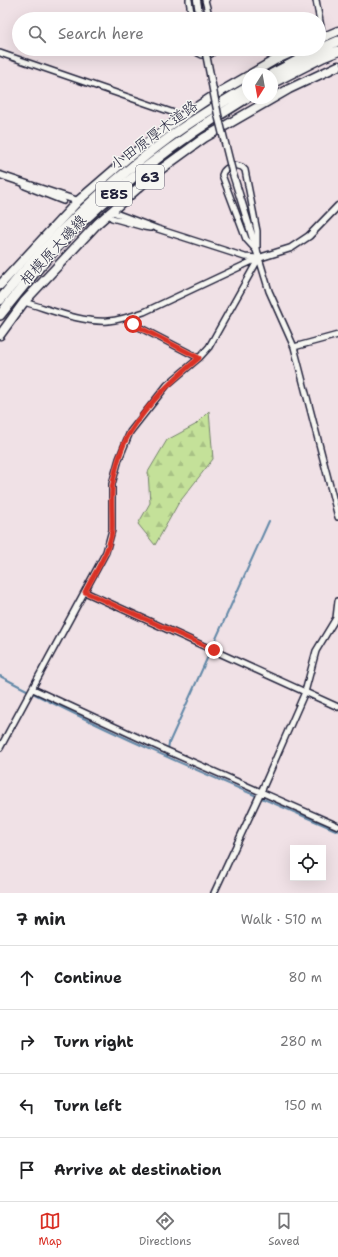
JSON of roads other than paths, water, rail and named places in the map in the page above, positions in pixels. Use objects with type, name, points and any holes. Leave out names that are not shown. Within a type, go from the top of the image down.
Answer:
[{"type":"highway","points":[[326,47],[338,42]]},
{"type":"highway","points":[[278,81],[317,60],[338,51]]},
{"type":"highway","points":[[278,71],[307,56]]},
{"type":"highway","name":"小田原厚木道路","points":[[0,300],[52,240],[89,203],[133,165],[180,130],[242,91]]},
{"type":"highway","name":"小田原厚木道路","points":[[0,315],[21,288],[59,245],[98,208],[139,172],[179,141],[242,101]]},
{"type":"main road","points":[[326,36],[338,31]]},
{"type":"main road","points":[[261,68],[283,56]]},
{"type":"main road","name":"相模原大磯線","points":[[0,335],[24,302],[111,214],[153,175],[204,138],[289,88],[338,66]]},
{"type":"main road","name":"相模原大磯線","points":[[0,285],[78,201],[129,157],[183,116],[242,79]]},
{"type":"street","points":[[189,0],[191,12]]},
{"type":"street","points":[[197,0],[199,12]]},
{"type":"street","points":[[205,0],[208,12]]},
{"type":"street","points":[[316,0],[318,12]]},
{"type":"street","points":[[0,53],[183,116]]},
{"type":"street","points":[[206,56],[213,96]]},
{"type":"street","points":[[206,56],[218,115],[232,171],[269,291],[294,347],[338,517]]},
{"type":"street","points":[[235,164],[245,170],[257,231],[256,251],[246,239],[222,175],[225,169],[235,164]]},
{"type":"street","points":[[0,175],[63,201]]},
{"type":"street","points":[[15,181],[78,201]]},
{"type":"street","points":[[24,302],[87,319],[107,321],[127,318],[144,312],[259,258],[291,248],[309,236],[338,206]]},
{"type":"street","points":[[111,214],[245,257],[259,258]]},
{"type":"street","points":[[0,748],[106,552],[112,530],[112,484],[119,459],[130,432],[167,385],[199,358],[209,347],[259,258]]},
{"type":"street","points":[[127,318],[133,324],[199,358]]},
{"type":"street","points":[[294,347],[338,335]]},
{"type":"street","points":[[85,592],[338,707]]},
{"type":"street","points":[[214,893],[305,692],[316,651],[336,618],[338,601]]},
{"type":"street","points":[[33,689],[163,749],[338,826]]},
{"type":"waterway","points":[[167,756],[169,743],[269,521]]},
{"type":"waterway","points":[[0,676],[125,738],[338,831]]}]
